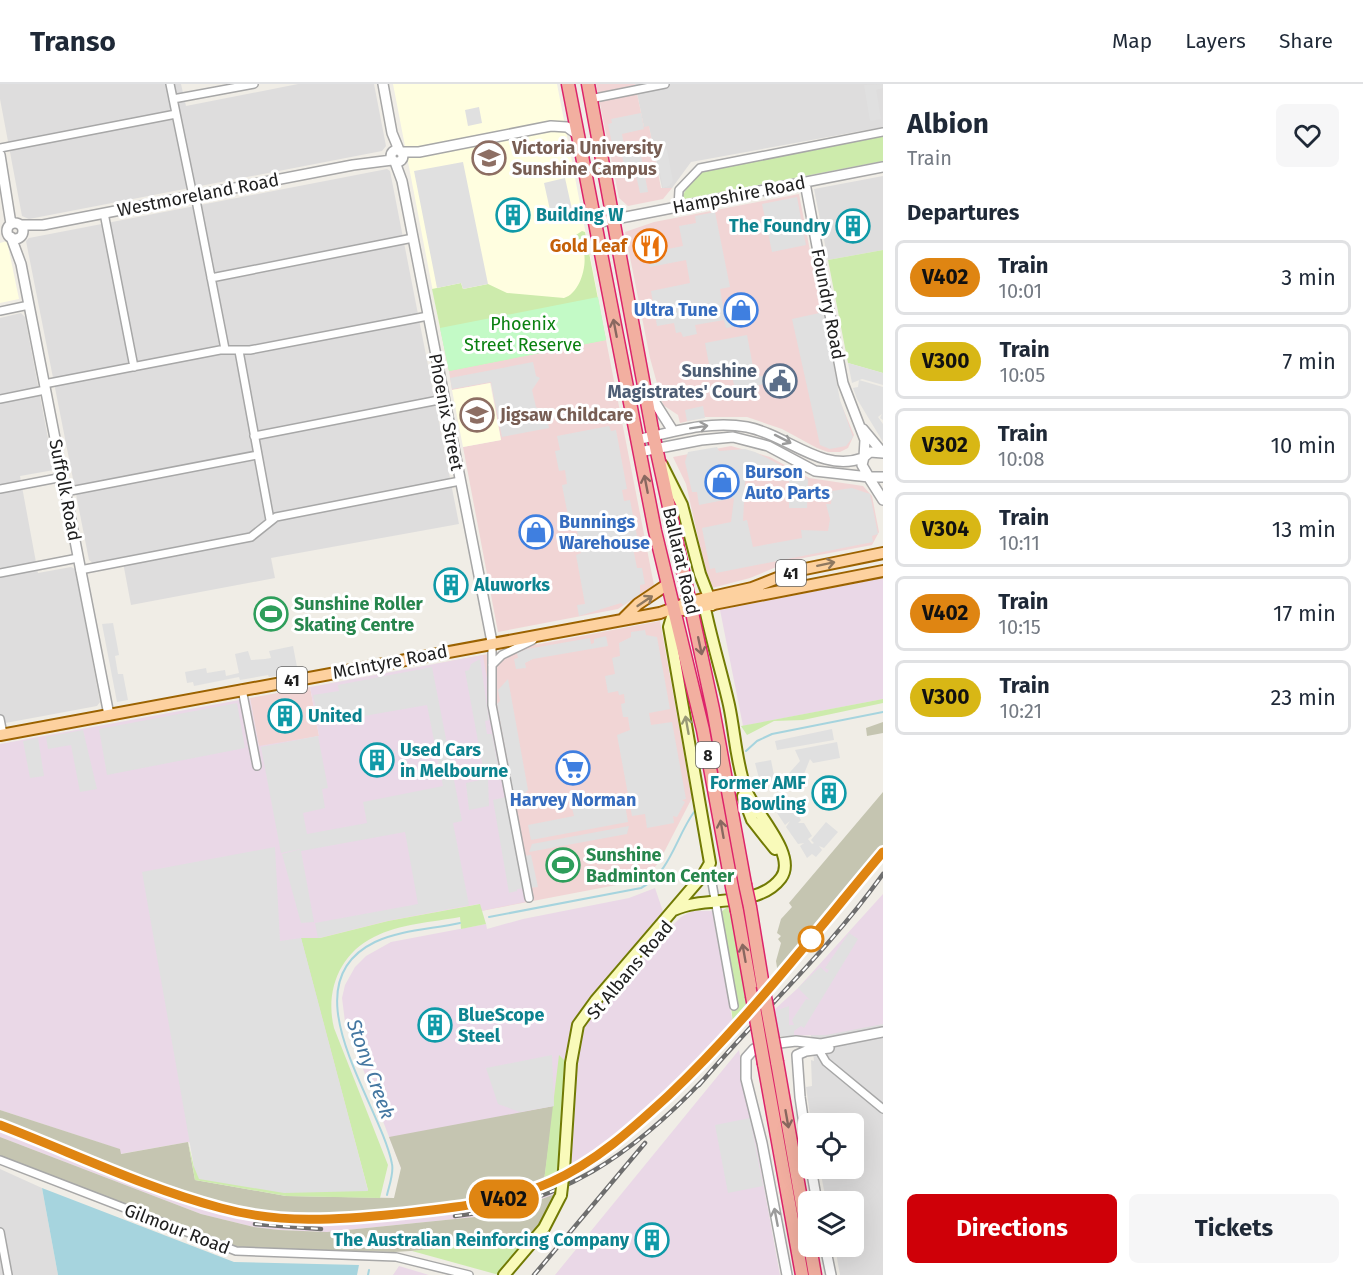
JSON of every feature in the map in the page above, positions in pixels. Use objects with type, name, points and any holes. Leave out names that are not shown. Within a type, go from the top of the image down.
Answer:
[{"type":"highway","name":"Ballarat Road","points":[[568,84],[638,446],[707,750],[802,1275]]},
{"type":"highway","name":"Ballarat Road","points":[[588,84],[657,448],[702,604],[707,682],[750,908],[800,1191]]},
{"type":"highway","points":[[582,156],[592,155],[602,159]]},
{"type":"highway","points":[[812,1257],[815,1275]]},
{"type":"main road","name":"St Albans Road","points":[[657,448],[682,505],[700,574],[702,604],[722,680],[742,778],[751,807],[784,853],[785,871],[776,884],[764,892],[694,905],[671,912]]},
{"type":"main road","name":"41","points":[[702,604],[795,571],[883,553]]},
{"type":"main road","name":"41","points":[[674,610],[883,571]]},
{"type":"main road","points":[[623,620],[638,604],[668,584]]},
{"type":"main road","points":[[674,610],[669,627],[708,842],[709,866]]},
{"type":"main road","name":"McIntyre Road","points":[[1,735],[674,610]]},
{"type":"main road","points":[[707,682],[722,680]]},
{"type":"main road","name":"St Albans Road","points":[[504,1275],[544,1228],[561,1195],[574,1044],[578,1025],[709,866]]},
{"type":"main road","name":"St Albans Road","points":[[642,950],[674,918],[694,905]]},
{"type":"street","points":[[170,84],[225,349]]},
{"type":"street","points":[[173,99],[254,84]]},
{"type":"street","name":"Phoenix Street","points":[[383,84],[492,642]]},
{"type":"street","points":[[590,99],[665,84]]},
{"type":"street","name":"Westmoreland Road","points":[[12,231],[551,126],[568,118],[573,110]]},
{"type":"street","points":[[0,148],[176,114]]},
{"type":"street","name":"Westmoreland Road","points":[[551,126],[567,127],[578,135]]},
{"type":"street","points":[[678,207],[679,190],[692,174],[703,167],[883,132]]},
{"type":"street","name":"Suffolk Road","points":[[0,155],[12,231],[21,264],[109,715]]},
{"type":"street","name":"Hampshire Road","points":[[595,223],[883,167]]},
{"type":"street","name":"Foundry Road","points":[[806,183],[843,383],[865,442],[862,467],[869,477]]},
{"type":"street","points":[[104,213],[134,367]]},
{"type":"street","points":[[211,278],[413,238]]},
{"type":"street","points":[[0,311],[29,305]]},
{"type":"street","points":[[0,399],[134,367],[225,349],[239,351],[428,316]]},
{"type":"street","points":[[239,351],[270,520]]},
{"type":"street","points":[[644,386],[672,432]]},
{"type":"street","points":[[254,436],[444,399]]},
{"type":"street","name":"Foundry Road","points":[[858,423],[883,453]]},
{"type":"street","points":[[657,448],[672,432],[707,425],[744,426],[769,432],[824,460],[846,463],[864,457],[872,451],[883,453]]},
{"type":"street","points":[[638,446],[657,448],[733,437],[768,446],[815,471],[883,477]]},
{"type":"street","points":[[66,492],[257,455]]},
{"type":"street","points":[[0,489],[63,477]]},
{"type":"street","points":[[869,477],[883,500]]},
{"type":"street","points":[[81,570],[251,537],[261,531],[270,520],[460,481]]},
{"type":"street","points":[[0,573],[78,558]]},
{"type":"street","points":[[492,665],[502,655],[551,632]]},
{"type":"street","points":[[492,642],[492,705],[529,898]]},
{"type":"street","points":[[242,689],[257,766]]},
{"type":"street","points":[[0,719],[1,735]]},
{"type":"street","points":[[709,866],[734,1006]]},
{"type":"street","points":[[786,1275],[762,1143],[744,1070],[746,1058],[758,1046],[798,1049],[824,1047],[883,1032]]},
{"type":"street","points":[[824,1047],[833,1067],[883,1109]]},
{"type":"street","points":[[798,1049],[802,1113]]},
{"type":"street","name":"Gilmour Road","points":[[0,1160],[236,1251],[391,1257],[469,1275]]},
{"type":"street","points":[[0,1232],[8,1275]]},
{"type":"street","points":[[827,1257],[831,1275]]},
{"type":"shaded area","points":[[0,84],[181,84],[186,106],[298,84],[374,84],[386,146],[382,151],[29,219],[22,216],[0,99]]},
{"type":"shaded area","name":"Victoria University Sunshine Campus","points":[[393,84],[557,84],[598,297],[440,328]]},
{"type":"shaded area","points":[[596,84],[635,84],[644,127],[649,126],[661,188],[672,188],[663,199],[628,206],[619,198]]},
{"type":"shaded area","points":[[635,84],[883,84],[883,127],[691,162],[672,188],[662,188],[649,127],[644,127]]},
{"type":"shaded area","points":[[883,84],[883,88],[876,90],[881,119],[870,121],[864,85]]},
{"type":"shaded area","points":[[479,107],[482,123],[468,126],[465,110]]},
{"type":"shaded area","points":[[641,113],[644,129],[622,134],[625,152],[614,154],[608,124],[612,123],[611,119]]},
{"type":"shaded area","points":[[667,149],[673,181],[669,186],[663,188],[656,151]]},
{"type":"shaded area","points":[[640,151],[648,192],[640,193],[634,166],[625,168],[622,155]]},
{"type":"shaded area","points":[[463,162],[488,284],[463,289],[461,283],[437,288],[414,171]]},
{"type":"shaded area","points":[[387,169],[390,171],[459,524],[271,558],[275,578],[131,605],[122,557],[93,563],[89,560],[26,241],[29,238]]},
{"type":"shaded area","name":"The Foundry","points":[[883,176],[883,250],[828,260],[814,189]]},
{"type":"shaded area","points":[[565,178],[573,214],[552,219],[544,183]]},
{"type":"shaded area","points":[[799,194],[839,399],[854,435],[848,448],[840,452],[828,452],[817,448],[782,429],[747,417],[705,417],[680,423],[678,415],[663,405],[650,358],[625,232],[654,222]]},
{"type":"shaded area","points":[[797,197],[806,245],[772,252],[762,204]]},
{"type":"shaded area","points":[[715,212],[730,287],[720,289],[725,318],[735,316],[737,326],[726,328],[724,320],[695,325],[697,334],[683,337],[681,332],[676,333],[674,323],[657,326],[651,291],[690,283],[686,260],[650,267],[647,253],[683,246],[679,226],[696,223],[695,216]]},
{"type":"shaded area","points":[[7,241],[19,299],[0,303],[0,243]]},
{"type":"shaded area","points":[[824,312],[840,400],[853,437],[846,446],[830,449],[820,445],[792,319]]},
{"type":"shaded area","points":[[21,313],[25,317],[54,470],[20,476],[38,573],[71,567],[75,569],[100,702],[97,706],[0,724],[0,318]]},
{"type":"shaded area","points":[[747,335],[755,377],[763,376],[764,384],[735,390],[731,371],[711,375],[705,343]]},
{"type":"shaded area","points":[[606,340],[654,585],[618,609],[498,632],[463,447],[501,440],[491,383],[452,390],[449,371]]},
{"type":"shaded area","points":[[533,362],[536,376],[540,378],[532,390],[536,407],[546,414],[549,428],[502,437],[491,382],[452,389],[450,378]]},
{"type":"shaded area","points":[[848,363],[883,373],[883,385],[862,379],[852,383]]},
{"type":"shaded area","points":[[859,380],[883,387],[883,420],[880,418],[882,414],[878,417],[883,424],[883,442],[857,399],[853,388],[858,387]]},
{"type":"shaded area","name":"Jigsaw Childcare","points":[[490,383],[501,440],[463,447],[452,390]]},
{"type":"shaded area","points":[[703,406],[705,418],[687,421],[685,410]]},
{"type":"shaded area","points":[[609,426],[611,431],[616,430],[627,489],[622,490],[624,501],[630,500],[637,536],[631,538],[637,568],[642,568],[645,584],[640,585],[640,594],[623,605],[621,603],[579,616],[577,605],[585,604],[576,555],[581,553],[576,526],[570,526],[562,485],[567,484],[565,470],[559,471],[555,451],[560,450],[557,436]]},
{"type":"shaded area","points":[[731,446],[770,457],[809,478],[863,486],[872,496],[879,532],[872,545],[793,560],[750,578],[712,588],[706,573],[686,484],[673,457]]},
{"type":"shaded area","points":[[717,447],[719,451],[745,449],[755,452],[808,479],[807,508],[789,508],[789,481],[775,480],[748,467],[743,521],[747,520],[753,547],[802,538],[801,530],[828,531],[830,519],[826,504],[831,504],[832,491],[852,488],[870,494],[878,534],[872,536],[873,542],[716,573],[715,568],[710,569],[702,528],[731,522],[734,498],[699,505],[697,492],[692,492],[685,462],[688,452]]},
{"type":"shaded area","points":[[883,578],[883,699],[743,726],[720,610]]},
{"type":"shaded area","points":[[660,621],[692,798],[659,862],[649,874],[632,882],[481,911],[435,664]]},
{"type":"shaded area","points":[[113,623],[119,655],[115,656],[118,674],[123,674],[128,700],[117,702],[102,624]]},
{"type":"shaded area","points":[[645,630],[646,635],[657,637],[670,709],[649,713],[651,725],[672,722],[686,799],[682,800],[685,802],[677,817],[673,816],[674,823],[647,828],[645,814],[632,816],[617,735],[630,730],[628,717],[623,717],[621,704],[625,703],[624,694],[619,695],[618,691],[608,693],[605,676],[615,674],[612,658],[620,656],[619,643],[631,637],[631,632]]},
{"type":"shaded area","points":[[606,636],[608,646],[533,659],[525,663],[526,668],[516,669],[514,659],[518,658],[517,653],[527,649],[590,638],[591,644],[594,643],[594,639]]},
{"type":"shaded area","points":[[293,646],[298,672],[240,680],[239,677],[194,686],[193,682],[187,683],[185,672],[206,668],[207,673],[225,670],[226,676],[239,673],[235,654],[248,651],[251,660],[265,659],[271,658],[269,651]]},
{"type":"shaded area","points":[[483,655],[525,902],[481,911],[479,904],[388,921],[320,938],[302,938],[368,1191],[188,1142],[120,1154],[119,1149],[0,1110],[0,744],[250,698],[259,746],[319,736],[310,687]]},
{"type":"shaded area","points":[[480,659],[489,720],[485,721],[487,734],[492,734],[501,780],[488,779],[489,806],[469,810],[466,783],[485,779],[465,671]]},
{"type":"shaded area","points":[[432,667],[462,821],[453,823],[469,905],[385,921],[318,938],[315,923],[418,904],[405,832],[301,851],[314,922],[301,923],[282,854],[301,849],[281,853],[261,747],[318,736],[328,788],[322,789],[325,808],[303,813],[307,834],[367,823],[363,802],[443,786],[427,705],[364,716],[362,709],[318,719],[313,695],[339,691],[338,685]]},
{"type":"shaded area","points":[[508,679],[528,790],[520,798],[514,796],[497,704],[500,701],[498,690]]},
{"type":"shaded area","points":[[310,687],[319,736],[259,747],[250,698]]},
{"type":"shaded area","points":[[237,703],[245,748],[107,775],[99,729]]},
{"type":"shaded area","points":[[883,722],[883,733],[867,736],[866,728]]},
{"type":"shaded area","points":[[832,729],[834,740],[777,750],[775,741]]},
{"type":"shaded area","points":[[83,730],[97,789],[80,792],[71,745],[48,749],[46,737]]},
{"type":"shaded area","points":[[38,738],[44,776],[30,778],[23,741]]},
{"type":"shaded area","points":[[837,742],[840,758],[813,763],[810,759],[798,789],[792,790],[798,773],[794,775],[795,780],[790,782],[791,790],[785,791],[783,780],[800,761],[795,750]]},
{"type":"shaded area","points":[[771,760],[775,780],[761,786],[755,763]]},
{"type":"shaded area","points":[[883,792],[883,849],[778,974],[776,961],[781,943],[778,939],[781,936],[777,933],[781,919],[792,907],[789,903]]},
{"type":"shaded area","points":[[510,796],[522,856],[531,855],[538,887],[517,889],[509,893],[493,800]]},
{"type":"shaded area","points":[[624,799],[628,822],[531,840],[528,825],[574,816],[572,808]]},
{"type":"shaded area","points":[[777,804],[784,805],[787,809],[792,806],[801,820],[798,823],[804,823],[812,836],[808,839],[812,844],[814,843],[811,840],[826,822],[838,832],[824,848],[819,846],[822,850],[816,857],[812,854],[807,858],[800,846],[804,843],[798,844],[786,827],[790,821],[785,825],[773,807]]},
{"type":"shaded area","points":[[629,826],[627,834],[529,852],[532,844]]},
{"type":"shaded area","points":[[275,847],[280,941],[301,938],[368,1191],[284,1193],[199,1179],[194,1167],[142,872]]},
{"type":"shaded area","points":[[655,888],[669,929],[681,917],[692,911],[712,911],[733,1024],[648,1110],[604,1145],[572,1165],[414,1202],[345,1022],[342,998],[345,985],[355,967],[366,956],[391,942],[486,924],[487,929],[523,919],[629,898]]},
{"type":"shaded area","points":[[883,894],[883,1024],[826,1035],[775,1036],[774,1010],[798,988]]},
{"type":"shaded area","points":[[849,933],[858,939],[804,1028],[801,1026],[794,1031],[794,1036],[776,1036],[775,1011],[789,1006],[789,1025],[794,1025],[792,1020],[806,999],[810,1000],[798,988],[820,967],[827,973],[829,970],[825,968]]},
{"type":"shaded area","points":[[883,1024],[883,1275],[840,1275],[837,1257],[864,1257],[864,1191],[824,1191],[822,1179],[864,1179],[864,1113],[810,1113],[806,1087],[812,1086],[811,1060],[814,1061],[811,1035]]},
{"type":"shaded area","points":[[739,1050],[780,1275],[555,1275]]},
{"type":"shaded area","points":[[552,1055],[554,1106],[520,1112],[498,1104],[486,1068]]},
{"type":"shaded area","points":[[554,1106],[544,1181],[500,1195],[460,1203],[329,1217],[288,1216],[214,1203],[0,1121],[0,1110],[120,1149],[121,1154],[188,1142],[195,1180],[286,1196],[394,1198],[401,1168],[389,1137]]},
{"type":"shaded area","points":[[750,1118],[763,1186],[728,1193],[715,1125]]},
{"type":"shaded area","points":[[0,1121],[214,1203],[288,1216],[329,1217],[460,1203],[500,1195],[560,1174],[555,1194],[518,1208],[475,1217],[327,1232],[279,1230],[254,1227],[201,1214],[0,1137]]},
{"type":"shaded area","points":[[0,1137],[201,1214],[254,1227],[279,1230],[327,1232],[475,1217],[518,1208],[555,1194],[544,1220],[534,1233],[515,1237],[427,1250],[394,1252],[244,1248],[226,1244],[0,1156]]},
{"type":"shaded area","points":[[0,1169],[42,1188],[58,1275],[0,1275]]},
{"type":"shaded area","points":[[399,1266],[429,1275],[393,1275]]},
{"type":"green space","points":[[883,136],[883,161],[685,199],[682,196],[696,174],[705,170]]},
{"type":"green space","name":"Phoenix Street Reserve","points":[[582,231],[585,232],[606,340],[449,371],[432,289],[461,283],[463,289],[488,284],[507,293],[564,298],[578,286],[583,273],[584,253],[576,235]]},
{"type":"green space","points":[[883,250],[883,373],[848,363],[828,260]]},
{"type":"green space","name":"Phoenix Street Reserve","points":[[598,297],[606,340],[449,371],[440,328]]},
{"type":"green space","points":[[883,699],[883,703],[803,720],[774,721],[747,735],[741,726]]},
{"type":"green space","points":[[480,904],[486,924],[461,929],[460,917],[405,926],[374,937],[352,953],[338,975],[333,988],[334,1028],[388,1165],[380,1198],[286,1196],[195,1180],[188,1142],[194,1167],[368,1190],[301,938],[320,938],[388,921]]},
{"type":"green space","points":[[730,905],[749,1007],[733,1024],[721,912]]},
{"type":"green space","points":[[559,1055],[567,1063],[560,1174],[544,1181]]},
{"type":"green space","points":[[534,1233],[499,1275],[412,1251],[466,1245]]},
{"type":"water","points":[[42,1188],[234,1262],[359,1265],[357,1275],[58,1275]]},
{"type":"waterway","name":"Stony Creek","points":[[746,751],[757,741],[772,734],[883,712]]},
{"type":"waterway","name":"Stony Creek","points":[[489,917],[641,888],[651,881],[666,864],[694,812]]},
{"type":"waterway","name":"Stony Creek","points":[[387,1195],[392,1164],[384,1138],[346,1046],[338,1015],[338,986],[350,961],[375,942],[406,932],[460,923]]},
{"type":"waterway","name":"Stony Creek","points":[[368,1275],[369,1270]]},
{"type":"railway","points":[[0,1125],[165,1191],[221,1208],[265,1217],[331,1219],[375,1216],[456,1207],[514,1195],[551,1182],[583,1165],[627,1132],[668,1096],[752,1008],[883,852]]},
{"type":"railway","points":[[699,1085],[817,956],[883,874]]},
{"type":"railway","points":[[455,1216],[493,1210],[528,1200],[592,1171],[622,1153],[650,1131],[704,1079]]},
{"type":"railway","points":[[534,1275],[645,1143]]},
{"type":"railway","points":[[255,1224],[321,1229]]},
{"type":"train","name":"V402","points":[[0,1125],[187,1197],[253,1216],[291,1220],[353,1218],[462,1207],[522,1193],[573,1172],[619,1140],[642,1120],[749,1013],[883,852]]},
{"type":"place","name":"Victoria University Sunshine Campus","points":[[489,158]]},
{"type":"place","name":"Building W","points":[[513,215]]},
{"type":"place","name":"The Foundry","points":[[853,226]]},
{"type":"place","name":"Gold Leaf","points":[[650,246]]},
{"type":"place","name":"Ultra Tune","points":[[741,310]]},
{"type":"place","name":"Sunshine Magistrates' Court","points":[[780,381]]},
{"type":"place","name":"Jigsaw Childcare","points":[[477,415]]},
{"type":"place","name":"Burson Auto Parts","points":[[722,482]]},
{"type":"place","name":"Bunnings Warehouse","points":[[536,532]]},
{"type":"place","name":"Aluworks","points":[[451,585]]},
{"type":"place","name":"Sunshine Roller Skating Centre","points":[[271,614]]},
{"type":"place","name":"United","points":[[285,716]]},
{"type":"place","name":"Used Cars in Melbourne","points":[[377,760]]},
{"type":"place","name":"Harvey Norman","points":[[573,768]]},
{"type":"place","name":"Former AMF Bowling","points":[[829,793]]},
{"type":"place","name":"Sunshine Badminton Center","points":[[563,865]]},
{"type":"place","name":"BlueScope Steel","points":[[435,1025]]},
{"type":"place","name":"The Australian Reinforcing Company","points":[[652,1240]]}]
